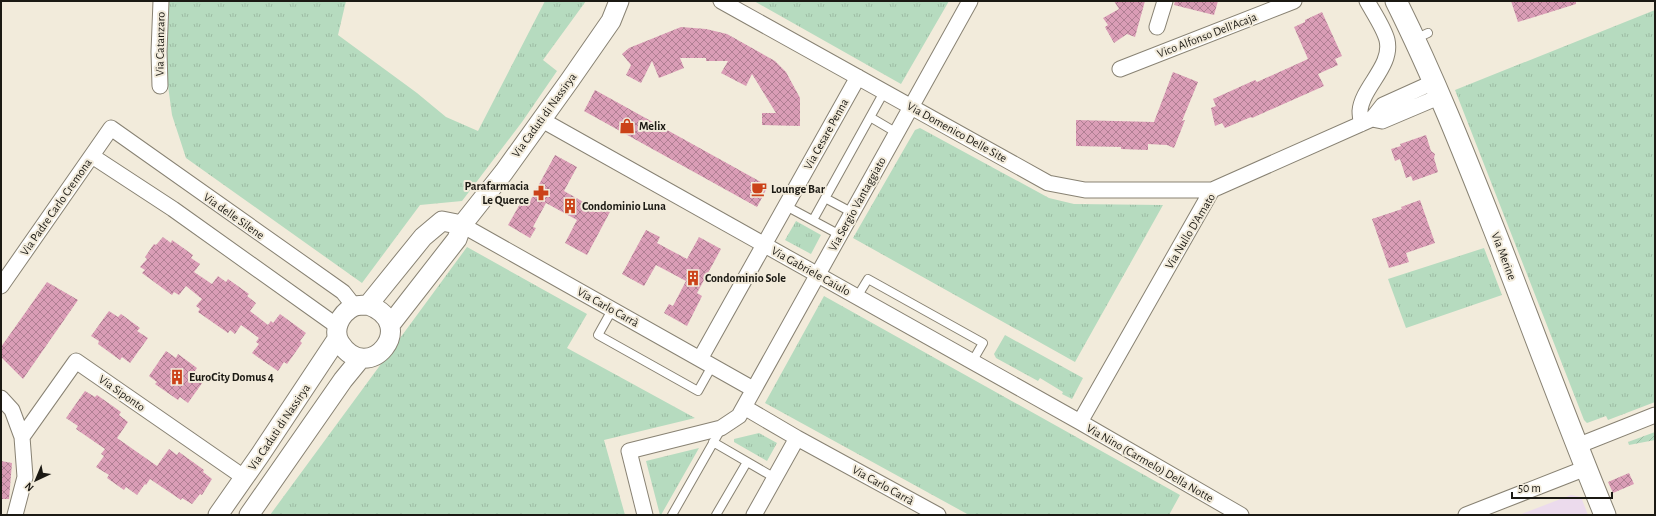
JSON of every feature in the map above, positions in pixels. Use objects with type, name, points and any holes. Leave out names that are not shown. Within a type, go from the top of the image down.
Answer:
[{"type":"main road","name":"Via Merine","points":[[1396,1],[1422,36],[1437,89],[1479,190],[1605,515]]},
{"type":"street","name":"Via Catanzaro","points":[[160,86],[158,52],[161,1]]},
{"type":"street","name":"Via Caduti di Nassirya","points":[[390,324],[457,239],[462,225],[542,120],[611,21],[619,1]]},
{"type":"street","name":"Via Domenico Delle Site","points":[[721,1],[1048,183],[1085,190],[1212,190]]},
{"type":"street","name":"Via Sergio Vantaggiato","points":[[721,428],[739,416],[970,1]]},
{"type":"street","points":[[1157,27],[1165,1]]},
{"type":"street","name":"Vico Alfonso Dell'Acaja","points":[[1120,69],[1294,1]]},
{"type":"street","points":[[1367,1],[1387,40],[1386,56],[1381,68],[1373,79],[1360,112],[1367,121]]},
{"type":"street","points":[[1381,68],[1378,87],[1379,96],[1383,105]]},
{"type":"street","name":"Via Cesare Penna","points":[[706,363],[764,245],[858,77]]},
{"type":"street","name":"Via Nullo D'Amato","points":[[1080,422],[1212,190],[1367,121],[1383,105],[1437,89]]},
{"type":"street","name":"Via Nullo D'Amato","points":[[1367,121],[1382,121],[1437,89]]},
{"type":"street","name":"Via Gabriele Caiulo","points":[[542,120],[1080,422]]},
{"type":"street","name":"Via Padre Carlo Cremona","points":[[1,286],[110,128]]},
{"type":"street","name":"Via delle Silene","points":[[110,128],[361,305]]},
{"type":"street","points":[[92,156],[173,210],[337,332],[346,352],[361,358],[378,355],[389,342],[390,324],[385,315],[377,308],[361,305]]},
{"type":"street","name":"Via Caduti di Nassirya","points":[[218,515],[245,478],[337,332],[343,314],[361,305],[423,237],[442,221],[462,225]]},
{"type":"street","name":"Via Carlo Carrà","points":[[462,225],[753,389]]},
{"type":"street","points":[[249,515],[343,380],[361,358]]},
{"type":"street","name":"Via Siponto","points":[[22,437],[76,361],[245,478]]},
{"type":"street","points":[[1,398],[12,410],[22,437],[25,477],[15,515]]},
{"type":"street","name":"Via Carlo Carrà","points":[[744,407],[797,438],[938,515]]},
{"type":"street","points":[[1577,446],[1655,415]]},
{"type":"street","name":"Via Nino (Carmelo) Della Notte","points":[[1080,422],[1241,515]]},
{"type":"street","points":[[645,515],[629,450],[721,428]]},
{"type":"street","points":[[754,515],[797,438]]},
{"type":"street","points":[[1474,514],[1586,468]]},
{"type":"lane","points":[[813,220],[884,92]]},
{"type":"lane","points":[[870,117],[897,133]]},
{"type":"lane","points":[[825,198],[853,213]]},
{"type":"lane","points":[[786,206],[840,235]]},
{"type":"lane","points":[[857,298],[868,279],[983,343],[972,362]]},
{"type":"lane","points":[[612,310],[598,335],[698,392],[706,363]]},
{"type":"lane","points":[[672,515],[721,428]]},
{"type":"lane","points":[[713,442],[775,478]]},
{"type":"lane","points":[[716,515],[746,462]]},
{"type":"shaded area","points":[[1571,495],[1581,497],[1588,515],[1519,515]]},
{"type":"green space","points":[[169,1],[346,1],[338,35],[417,93],[446,117],[478,131],[545,1],[586,1],[543,60],[557,71],[522,122],[462,201],[420,205],[362,283],[186,158],[172,115],[166,71]]},
{"type":"green space","points":[[754,1],[949,1],[901,84]]},
{"type":"green space","points":[[1655,10],[1655,402],[1608,420],[1606,416],[1587,423],[1584,420],[1455,90]]},
{"type":"green space","points":[[920,128],[1049,198],[1074,204],[1163,205],[1075,362],[853,238],[915,130]]},
{"type":"green space","points":[[796,221],[821,235],[811,254],[785,240]]},
{"type":"green space","points":[[467,247],[587,314],[567,348],[695,418],[604,440],[625,515],[270,515]]},
{"type":"green space","points":[[1484,248],[1502,295],[1406,328],[1388,279]]},
{"type":"green space","points":[[824,296],[1180,495],[1169,515],[969,515],[765,403]]},
{"type":"green space","points":[[1005,335],[1083,378],[1072,399],[1062,394],[1063,392],[1040,378],[1038,381],[996,358],[994,354]]},
{"type":"green space","points":[[1655,432],[1655,440],[1629,445],[1628,442]]},
{"type":"green space","points":[[759,433],[777,443],[767,461],[734,442],[734,439]]},
{"type":"green space","points":[[699,448],[661,515],[660,515],[646,461]]},
{"type":"building","points":[[1114,1],[1145,1],[1135,37],[1127,34],[1114,43],[1105,27],[1108,25],[1103,18],[1119,9]]},
{"type":"building","points":[[1175,1],[1218,1],[1214,15],[1174,5]]},
{"type":"building","points":[[1511,1],[1576,1],[1576,4],[1518,22]]},
{"type":"building","points":[[1322,12],[1342,56],[1335,59],[1338,65],[1318,74],[1324,86],[1252,118],[1251,117],[1225,128],[1222,123],[1215,126],[1211,108],[1216,106],[1213,99],[1255,80],[1257,82],[1308,59],[1294,27]]},
{"type":"building","points":[[681,27],[706,29],[727,34],[775,61],[786,72],[800,98],[800,126],[762,125],[762,113],[776,113],[752,74],[746,86],[721,73],[728,61],[706,61],[706,58],[680,58],[684,68],[659,78],[652,61],[641,83],[626,75],[631,65],[622,54],[629,48]]},
{"type":"building","points":[[1173,72],[1198,82],[1182,121],[1185,120],[1174,148],[1167,145],[1148,144],[1148,150],[1121,149],[1121,147],[1076,146],[1076,120],[1154,122]]},
{"type":"building","points":[[595,90],[768,186],[757,207],[584,111]]},
{"type":"building","points":[[1426,135],[1431,151],[1435,154],[1434,158],[1438,172],[1413,181],[1411,176],[1406,178],[1400,159],[1395,161],[1391,149],[1401,146],[1400,144]]},
{"type":"building","name":"Condominio Luna","points":[[555,155],[577,167],[564,191],[594,208],[597,203],[611,210],[587,255],[565,243],[577,220],[546,203],[533,227],[536,228],[530,238],[508,225],[524,197],[530,201]]},
{"type":"building","points":[[1420,200],[1435,243],[1406,253],[1409,262],[1389,268],[1372,219],[1402,209],[1401,207]]},
{"type":"building","name":"Condominio Sole","points":[[646,230],[660,237],[657,243],[687,259],[699,237],[721,249],[697,293],[702,296],[687,326],[664,313],[669,304],[673,306],[686,281],[656,265],[644,286],[622,274]]},
{"type":"building","points":[[163,237],[171,243],[172,240],[193,255],[191,258],[200,264],[194,272],[212,284],[218,276],[226,282],[228,279],[249,294],[247,296],[256,303],[250,311],[268,325],[271,321],[273,323],[280,314],[306,333],[300,341],[302,343],[287,364],[284,362],[278,371],[252,353],[259,344],[256,342],[259,338],[241,325],[235,334],[230,330],[228,333],[198,312],[200,309],[196,306],[202,299],[186,286],[179,295],[174,292],[172,295],[142,273],[145,270],[140,267],[147,259],[145,257],[154,244],[156,245]]},
{"type":"building","points":[[47,282],[78,300],[23,379],[1,357],[1,347]]},
{"type":"building","points":[[109,311],[118,317],[121,314],[140,328],[137,331],[148,338],[130,363],[122,357],[120,360],[98,344],[99,341],[91,336]]},
{"type":"building","name":"EuroCity Domus 4","points":[[166,351],[176,358],[178,354],[197,368],[195,371],[205,379],[188,403],[180,397],[178,400],[155,384],[157,382],[149,376]]},
{"type":"building","points":[[85,391],[95,397],[97,395],[121,412],[119,415],[128,422],[117,438],[157,466],[169,449],[177,455],[179,452],[204,470],[203,472],[212,479],[202,495],[200,494],[192,504],[182,498],[181,500],[150,479],[137,495],[126,487],[124,490],[107,478],[109,475],[96,467],[104,456],[101,454],[105,449],[76,429],[78,426],[66,418]]},
{"type":"building","points":[[1,461],[12,463],[9,499],[1,499]]},
{"type":"building","points":[[1629,473],[1634,484],[1613,493],[1608,482]]},
{"type":"place","name":"Melix","points":[[627,126]]},
{"type":"place","name":"Lounge Bar","points":[[759,189]]},
{"type":"place","name":"Parafarmacia Le Querce","points":[[541,193]]},
{"type":"place","name":"Condominio Luna","points":[[570,206]]},
{"type":"place","name":"Condominio Sole","points":[[693,278]]},
{"type":"place","name":"EuroCity Domus 4","points":[[177,377]]}]
